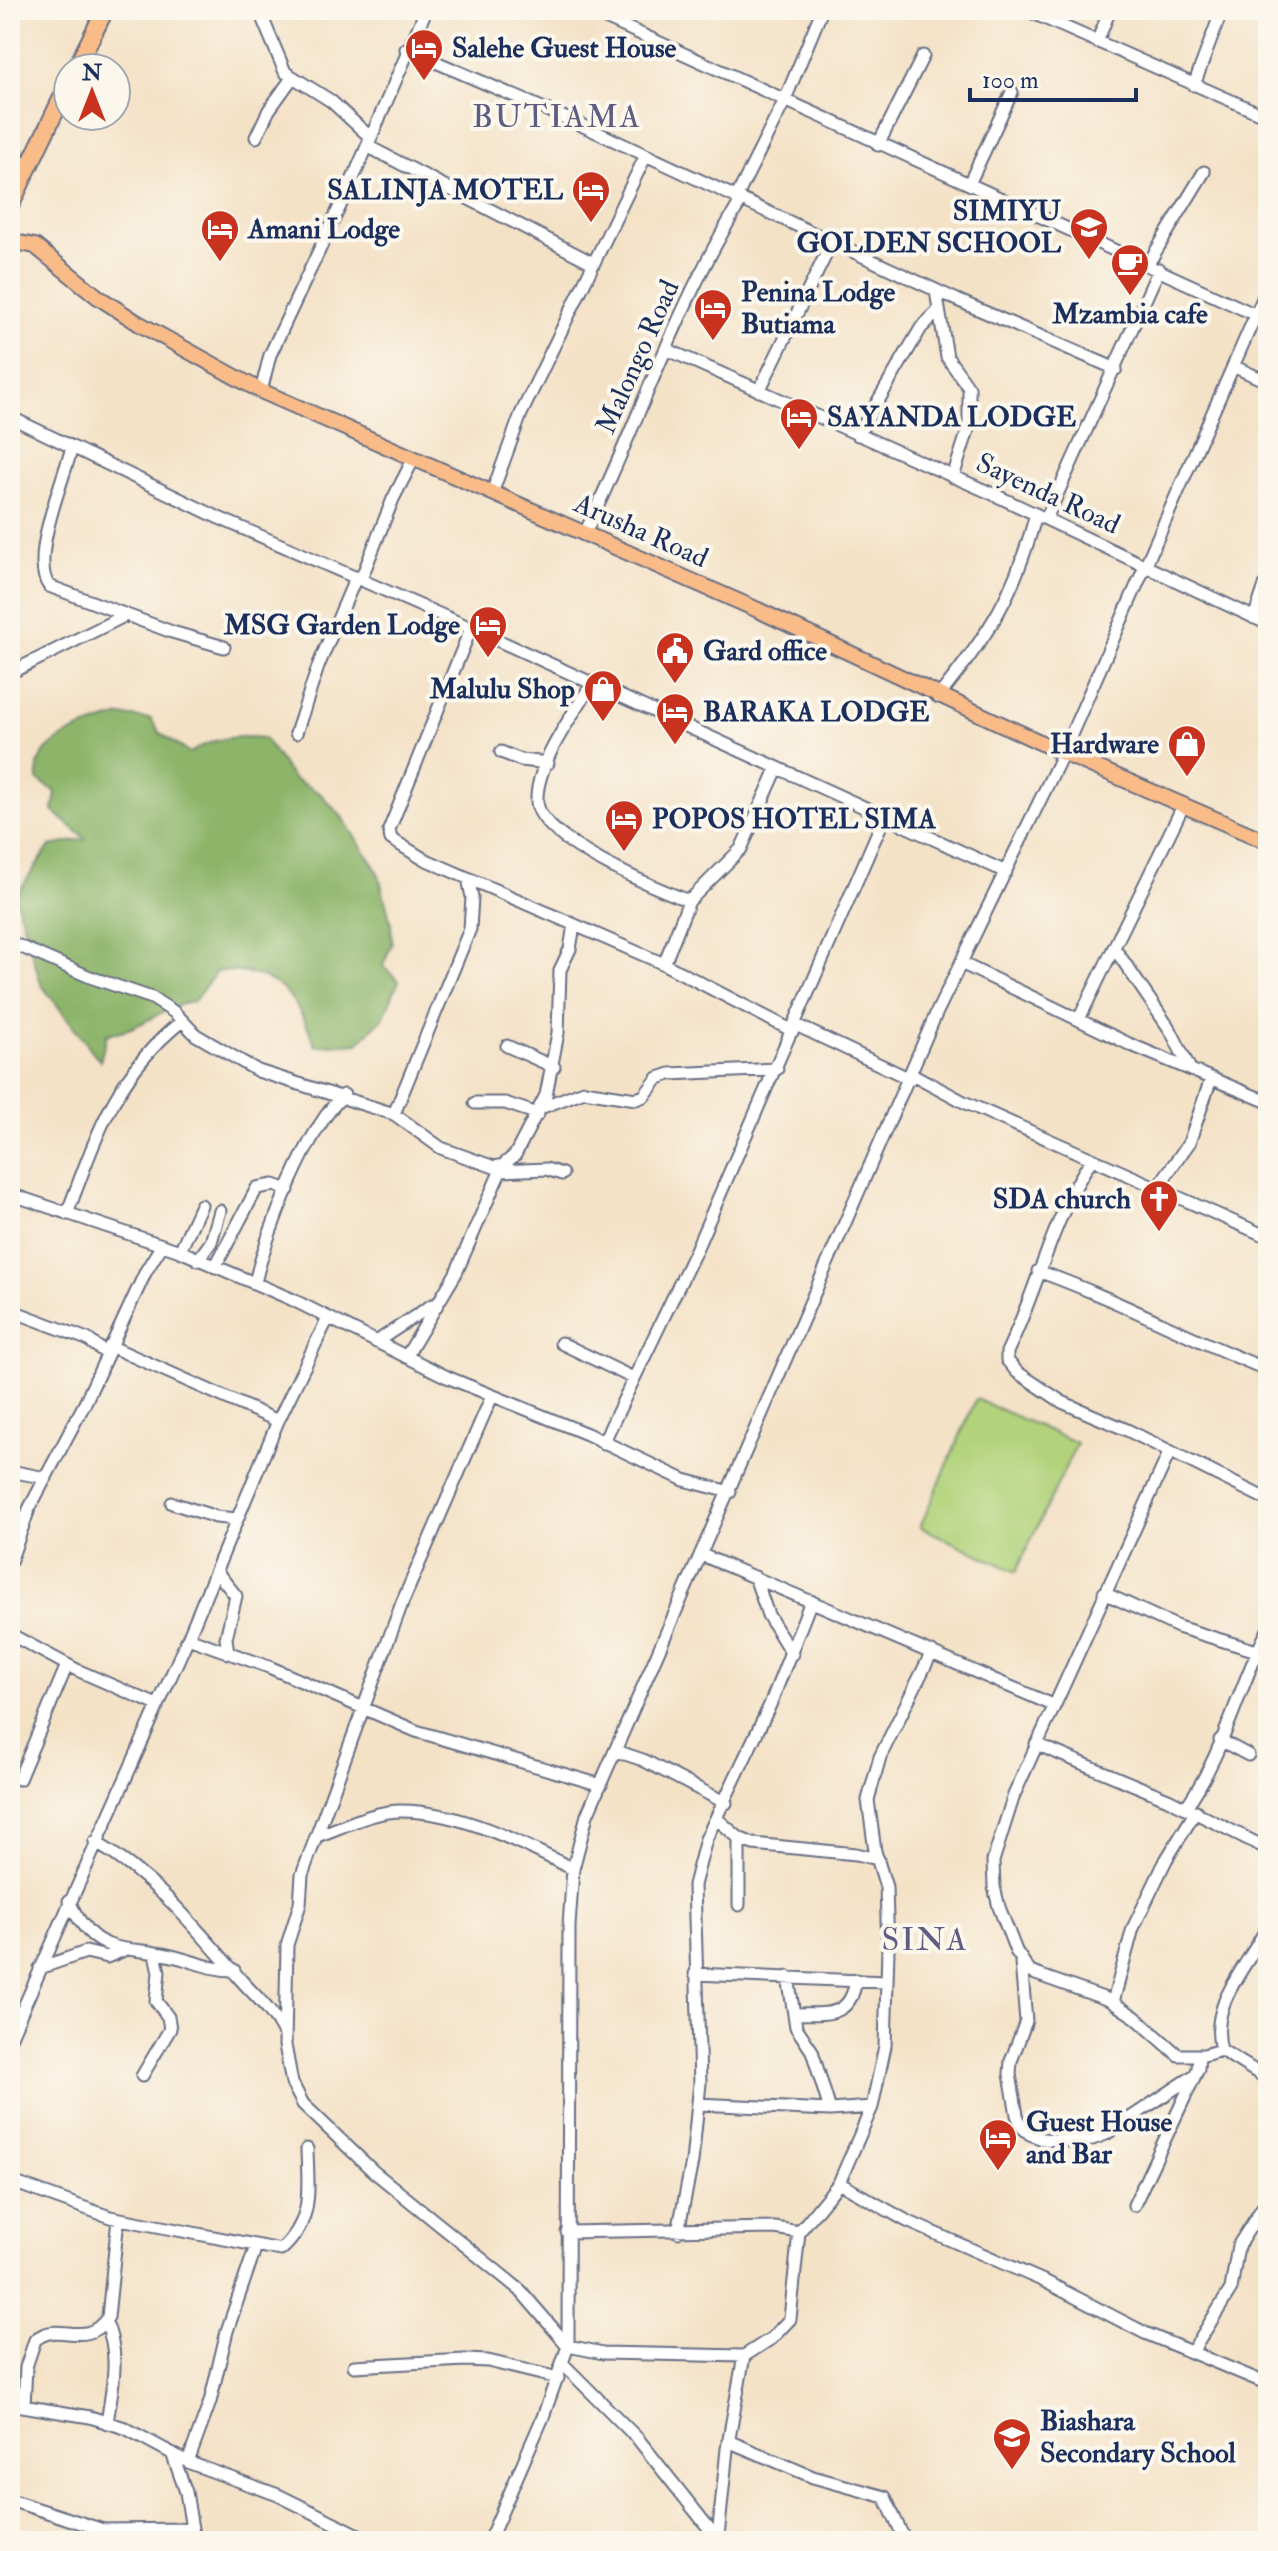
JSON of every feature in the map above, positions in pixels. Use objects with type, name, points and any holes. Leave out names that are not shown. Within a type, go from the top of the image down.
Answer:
[{"type":"highway","points":[[84,52],[105,10]]},
{"type":"highway","points":[[10,206],[52,119]]},
{"type":"main road","name":"Arusha Road","points":[[10,241],[35,246],[125,314],[261,391],[758,610],[938,697],[1268,842]]},
{"type":"street","points":[[259,10],[278,60],[292,78],[331,101],[369,142],[591,262]]},
{"type":"street","points":[[261,391],[270,355],[369,142],[406,49],[426,10]]},
{"type":"street","name":"Malongo Road","points":[[584,535],[666,349],[784,102],[822,10]]},
{"type":"street","points":[[1026,10],[1268,117]]},
{"type":"street","points":[[1097,42],[1110,10]]},
{"type":"street","points":[[1194,85],[1222,10]]},
{"type":"street","points":[[594,11],[784,102],[1256,315]]},
{"type":"street","points":[[406,49],[646,155],[936,291],[1116,369]]},
{"type":"street","points":[[878,145],[923,56]]},
{"type":"street","points":[[256,137],[269,110],[292,78]]},
{"type":"street","points":[[969,184],[1012,92]]},
{"type":"street","points":[[10,147],[16,150],[24,178]]},
{"type":"street","points":[[492,493],[521,414],[591,262],[646,155]]},
{"type":"street","points":[[938,697],[996,620],[1010,594],[1041,516],[1116,369],[1153,266],[1204,172]]},
{"type":"street","points":[[759,391],[832,242]]},
{"type":"street","points":[[489,2541],[558,2378],[568,2346],[569,1926],[573,1869],[587,1815],[961,963],[1063,753],[1268,287]]},
{"type":"street","points":[[936,291],[937,312],[947,357],[969,388],[969,427],[953,477]]},
{"type":"street","points":[[858,435],[912,343],[937,312]]},
{"type":"street","name":"Sayenda Road","points":[[666,349],[1041,516],[1268,624]]},
{"type":"street","points":[[1235,367],[1268,382]]},
{"type":"street","points":[[10,417],[219,518],[471,628],[1006,872]]},
{"type":"street","points":[[72,447],[45,544],[43,577],[49,586],[224,647]]},
{"type":"street","points":[[296,733],[319,664],[414,458]]},
{"type":"street","points":[[1254,618],[1268,577]]},
{"type":"street","points":[[10,673],[126,615]]},
{"type":"street","points":[[471,628],[409,777],[389,836],[403,848],[664,964],[795,1028],[911,1076],[1268,1237]]},
{"type":"street","points":[[592,684],[558,736],[537,801],[547,823],[590,853],[654,887],[689,901]]},
{"type":"street","points":[[501,752],[521,760],[548,763]]},
{"type":"street","points":[[664,964],[689,901],[741,849],[777,769]]},
{"type":"street","points":[[1079,1019],[1184,804]]},
{"type":"street","points":[[603,1443],[676,1293],[777,1069],[884,818]]},
{"type":"street","points":[[394,1114],[470,929],[472,905],[468,878]]},
{"type":"street","points":[[406,1357],[456,1273],[502,1168],[519,1149],[539,1111],[554,1067],[560,970],[570,949],[574,925]]},
{"type":"street","points":[[10,942],[90,977],[152,998],[217,1049],[258,1071],[344,1095],[394,1114],[451,1153],[480,1165],[546,1169],[562,1174]]},
{"type":"street","points":[[1115,949],[1171,1031],[1190,1069]]},
{"type":"street","points":[[961,963],[1211,1079],[1268,1102]]},
{"type":"street","points":[[67,1214],[92,1145],[117,1094],[151,1046],[182,1021]]},
{"type":"street","points":[[507,1046],[554,1067]]},
{"type":"street","points":[[475,1103],[505,1103],[539,1111],[584,1091],[636,1099],[644,1096],[658,1078],[670,1074],[777,1069]]},
{"type":"street","points":[[1157,1188],[1189,1143],[1211,1079]]},
{"type":"street","points":[[255,1283],[267,1237],[288,1190],[326,1112],[344,1095]]},
{"type":"street","points":[[1092,1159],[1077,1181],[1038,1271],[1007,1352],[1010,1366],[1062,1402],[1268,1500]]},
{"type":"street","points":[[215,1267],[257,1188],[274,1185],[288,1190]]},
{"type":"street","points":[[10,1194],[180,1251],[255,1283],[492,1396],[684,1480],[730,1492]]},
{"type":"street","points":[[180,1251],[201,1205]]},
{"type":"street","points":[[198,1260],[211,1242],[220,1211]]},
{"type":"street","points":[[10,1562],[29,1509],[162,1245]]},
{"type":"street","points":[[1038,1271],[1101,1295],[1197,1341],[1268,1370]]},
{"type":"street","points":[[376,1342],[438,1301]]},
{"type":"street","points":[[10,1310],[87,1339],[278,1421]]},
{"type":"street","points":[[10,2038],[188,1638],[278,1421],[328,1318]]},
{"type":"street","points":[[561,1343],[633,1378]]},
{"type":"street","points":[[492,1396],[402,1603],[300,1884],[298,1910],[290,1926],[285,2036],[292,2083],[303,2104],[373,2171],[520,2290],[568,2346],[603,2353],[744,2356],[772,2338],[790,2319],[799,2232],[839,2183],[872,2107],[885,2046],[886,1887],[869,1808],[871,1780],[897,1718],[932,1652]]},
{"type":"street","points":[[1170,1451],[1014,1795],[993,1861],[994,1887],[1021,1962],[1026,2021],[1014,2051],[1010,2074],[1022,2127],[1030,2134],[1069,2143],[1095,2138],[1195,2075]]},
{"type":"street","points":[[10,1471],[46,1478]]},
{"type":"street","points":[[172,1503],[216,1517],[237,1519]]},
{"type":"street","points":[[702,1555],[1053,1705]]},
{"type":"street","points":[[216,1571],[236,1596],[227,1631],[228,1653]]},
{"type":"street","points":[[755,1577],[768,1615],[792,1654]]},
{"type":"street","points":[[1104,1593],[1178,1627],[1257,1651]]},
{"type":"street","points":[[678,2232],[692,2162],[698,2104],[694,1885],[706,1839],[726,1803],[792,1654],[811,1601]]},
{"type":"street","points":[[1113,2002],[1137,1918],[1191,1809],[1268,1630]]},
{"type":"street","points":[[10,1634],[67,1665],[157,1705]]},
{"type":"street","points":[[188,1638],[416,1731],[601,1785]]},
{"type":"street","points":[[19,1779],[67,1665]]},
{"type":"street","points":[[1220,1740],[1248,1755]]},
{"type":"street","points":[[1036,1744],[1191,1809],[1268,1849]]},
{"type":"street","points":[[616,1751],[643,1760],[726,1803]]},
{"type":"street","points":[[317,1836],[372,1816],[398,1811],[426,1814],[458,1820],[573,1869]]},
{"type":"street","points":[[717,1819],[739,1838],[771,1847],[856,1854],[878,1859]]},
{"type":"street","points":[[739,1838],[739,1905]]},
{"type":"street","points":[[95,1842],[160,1889],[273,2011],[285,2036]]},
{"type":"street","points":[[69,1901],[89,1935],[122,1951],[155,1954],[208,1968],[234,1970]]},
{"type":"street","points":[[1268,1925],[1221,2009],[1217,2035],[1221,2050],[1268,2079]]},
{"type":"street","points":[[40,1968],[86,1952],[107,1957],[122,1951]]},
{"type":"street","points":[[142,2076],[170,2029],[168,2017],[156,2001],[159,1972],[155,1954]]},
{"type":"street","points":[[1021,1962],[1030,1972],[1113,2002],[1135,2017],[1169,2051],[1178,2055],[1199,2055],[1221,2050]]},
{"type":"street","points":[[695,1974],[886,1982]]},
{"type":"street","points":[[788,1977],[796,2027],[812,2051],[830,2110]]},
{"type":"street","points":[[794,2014],[828,2013],[846,2006],[854,1996],[856,1980]]},
{"type":"street","points":[[1134,2205],[1195,2075],[1199,2055]]},
{"type":"street","points":[[698,2104],[830,2110],[872,2107]]},
{"type":"street","points":[[10,2181],[73,2206],[118,2219],[281,2250],[300,2232],[308,2204],[307,2149]]},
{"type":"street","points":[[839,2183],[907,2221],[1046,2282],[1125,2323],[1268,2384]]},
{"type":"street","points":[[1192,2352],[1231,2289],[1238,2246],[1268,2199]]},
{"type":"street","points":[[107,2423],[115,2365],[114,2346],[105,2321],[118,2219]]},
{"type":"street","points":[[567,2232],[775,2228],[799,2232]]},
{"type":"street","points":[[188,2462],[210,2402],[227,2331],[256,2246]]},
{"type":"street","points":[[24,2406],[26,2367],[35,2340],[52,2332],[88,2335],[105,2321]]},
{"type":"street","points":[[718,2539],[728,2441],[744,2356]]},
{"type":"street","points":[[354,2366],[488,2361],[558,2378]]},
{"type":"street","points":[[563,2364],[638,2439],[718,2539]]},
{"type":"street","points":[[10,2404],[107,2423],[188,2462],[278,2495],[371,2541]]},
{"type":"street","points":[[728,2441],[813,2477],[885,2497],[905,2541]]},
{"type":"street","points":[[10,2500],[103,2530],[193,2535],[186,2492],[172,2452]]},
{"type":"green space","points":[[122,716],[151,719],[160,733],[190,753],[225,738],[264,738],[293,779],[320,793],[342,817],[378,872],[391,923],[392,943],[383,966],[399,981],[383,1018],[358,1043],[316,1046],[300,1012],[282,988],[256,975],[217,971],[194,1001],[171,1008],[132,1028],[107,1034],[100,1061],[41,984],[15,897],[50,846],[86,839],[53,811],[56,792],[38,780],[38,763],[45,752],[64,737]]},
{"type":"green space","points":[[976,1399],[1077,1443],[1016,1572],[920,1527]]},
{"type":"place","name":"Salehe Guest House","points":[[424,82]]},
{"type":"place","name":"SALINJA MOTEL","points":[[591,224]]},
{"type":"place","name":"SIMIYU GOLDEN SCHOOL","points":[[1089,261]]},
{"type":"place","name":"Amani Lodge","points":[[220,263]]},
{"type":"place","name":"Mzambia cafe","points":[[1130,297]]},
{"type":"place","name":"Penina Lodge Butiama","points":[[713,342]]},
{"type":"place","name":"SAYANDA LODGE","points":[[799,451]]},
{"type":"place","name":"MSG Garden Lodge","points":[[488,659]]},
{"type":"place","name":"Gard office","points":[[675,685]]},
{"type":"place","name":"Malulu Shop","points":[[603,723]]},
{"type":"place","name":"BARAKA LODGE","points":[[675,746]]},
{"type":"place","name":"Hardware","points":[[1187,778]]},
{"type":"place","name":"POPOS HOTEL SIMA","points":[[624,853]]},
{"type":"place","name":"SDA church","points":[[1159,1233]]},
{"type":"place","name":"Guest House and Bar","points":[[998,2172]]},
{"type":"place","name":"Biashara Secondary School","points":[[1012,2471]]},
{"type":"district","name":"BUTIAMA","points":[[557,117]]},
{"type":"district","name":"SINA","points":[[925,1940]]}]
